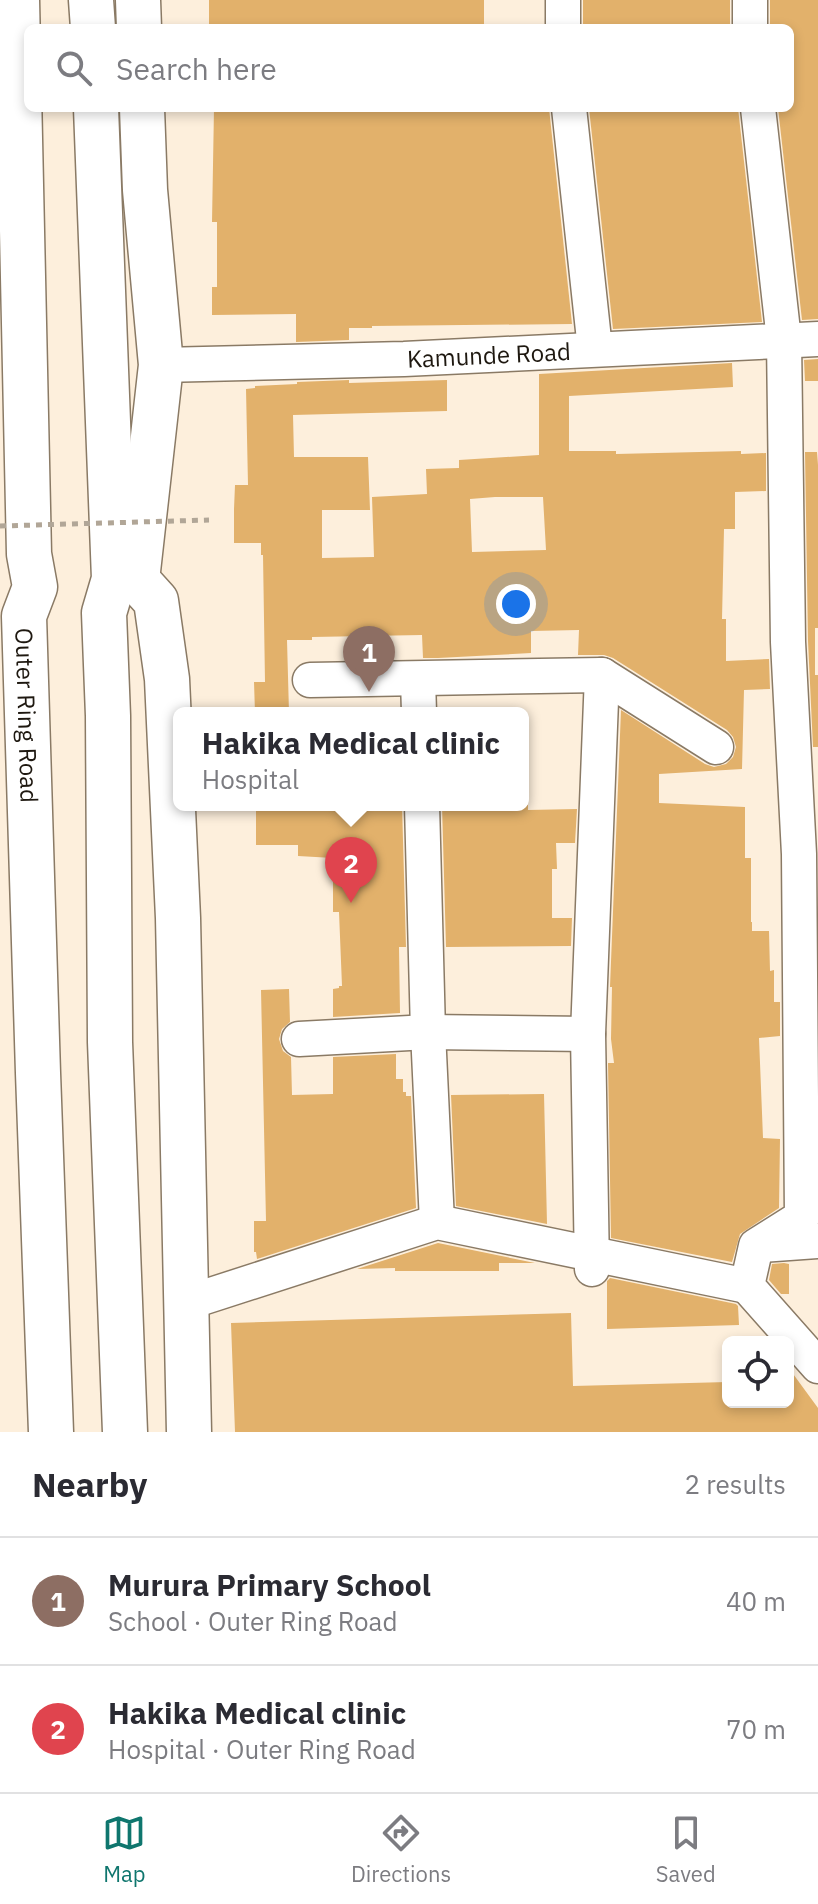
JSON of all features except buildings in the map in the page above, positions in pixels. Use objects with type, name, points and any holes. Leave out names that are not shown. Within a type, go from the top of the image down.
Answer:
[{"type":"main road","name":"Outer Ring Road","points":[[17,0],[37,1057],[51,1432]]},
{"type":"main road","points":[[91,0],[93,24]]},
{"type":"main road","points":[[138,0],[139,24]]},
{"type":"main road","points":[[96,112],[128,593],[167,679],[173,801]]},
{"type":"main road","points":[[125,1432],[110,1042],[108,716],[161,365],[145,190],[142,112]]},
{"type":"main road","points":[[174,811],[189,1432]]},
{"type":"street","points":[[563,0],[563,24]]},
{"type":"street","points":[[750,0],[750,24]]},
{"type":"street","points":[[569,112],[595,349]]},
{"type":"street","points":[[747,1286],[756,1246],[802,1217],[809,851],[788,642],[784,340],[758,112]]},
{"type":"street","name":"Kamunde Road","points":[[161,365],[404,359],[818,339]]},
{"type":"street","points":[[592,1269],[588,1034],[602,675]]},
{"type":"street","points":[[310,680],[602,675],[716,747]]},
{"type":"street","points":[[418,679],[419,707]]},
{"type":"street","points":[[422,811],[437,1222]]},
{"type":"street","points":[[299,1039],[428,1032],[588,1034]]},
{"type":"street","points":[[186,1303],[437,1222],[747,1286],[818,1366]]},
{"type":"street","points":[[756,1246],[818,1241]]},
{"type":"path","points":[[0,526],[209,520]]},
{"type":"place","name":"Murura Primary School","points":[[369,692]]},
{"type":"place","name":"Hakika Medical clinic","points":[[351,903]]}]
